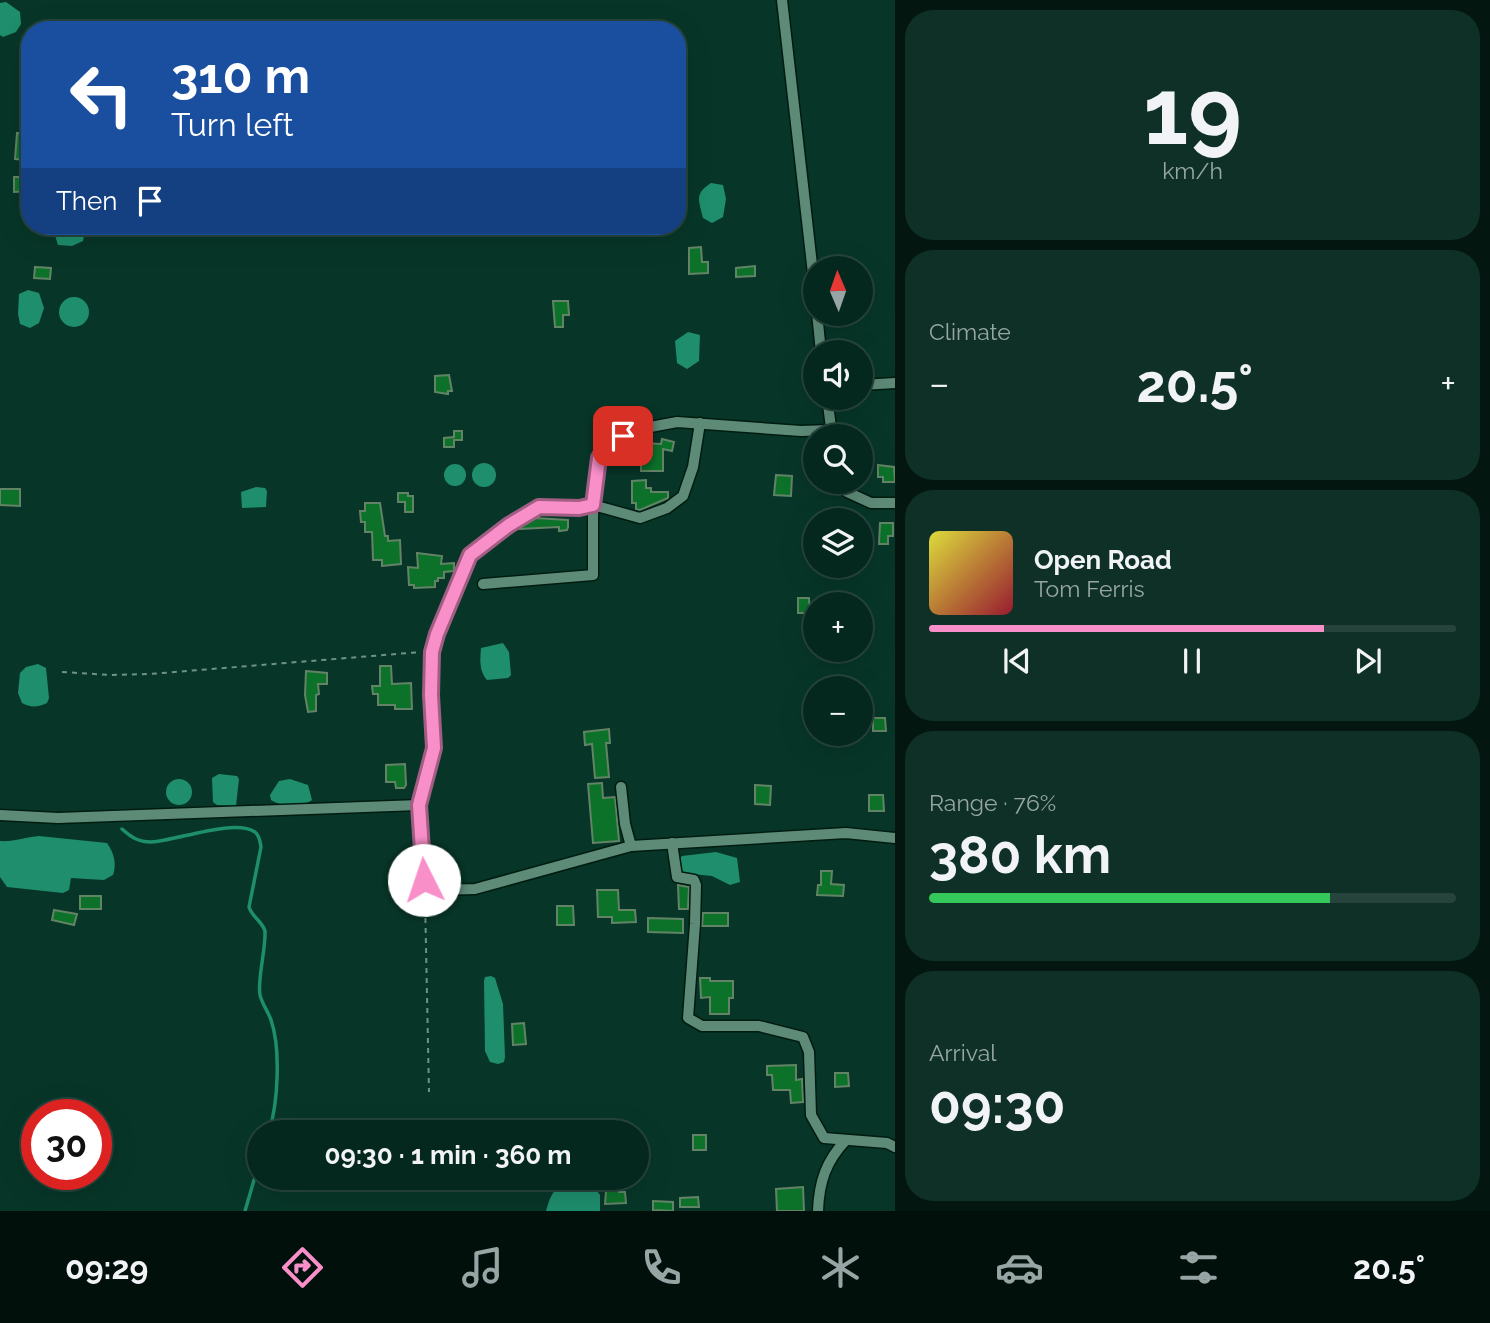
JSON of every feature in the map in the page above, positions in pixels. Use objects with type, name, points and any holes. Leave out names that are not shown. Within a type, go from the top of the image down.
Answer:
[{"type":"street","points":[[782,0],[811,256]]},
{"type":"street","points":[[873,384],[895,383]]},
{"type":"street","points":[[483,583],[593,575],[593,505],[599,458],[607,444],[623,436],[645,428],[677,422],[803,431]]},
{"type":"street","points":[[700,423],[693,467],[683,496],[667,508],[640,518],[593,505],[579,508],[539,507],[509,525],[470,555],[432,652],[434,748],[419,805],[425,883],[435,890],[475,888],[631,846],[846,833],[895,838]]},
{"type":"street","points":[[851,494],[871,503],[895,503]]},
{"type":"street","points":[[621,787],[625,824],[631,846]]},
{"type":"street","points":[[0,815],[58,818],[419,805]]},
{"type":"street","points":[[671,843],[677,877],[694,880],[696,885],[688,1018],[702,1026],[759,1026],[803,1037],[809,1052],[811,1115],[824,1138],[887,1143],[895,1147]]},
{"type":"street","points":[[818,1211],[819,1187],[835,1151],[846,1140]]},
{"type":"path","points":[[62,672],[149,674],[432,652]]},
{"type":"path","points":[[425,883],[429,1092]]},
{"type":"shaded area","points":[[6,2],[20,12],[21,24],[16,32],[3,37],[0,35],[0,3]]},
{"type":"shaded area","points":[[711,183],[723,185],[726,199],[723,217],[712,223],[703,218],[699,202],[700,194]]},
{"type":"shaded area","points":[[55,235],[84,235],[83,241],[72,246],[58,245]]},
{"type":"shaded area","points":[[28,290],[39,293],[44,308],[39,323],[30,328],[20,324],[18,314],[19,294]]},
{"type":"shaded area","points":[[74,297],[80,298],[88,306],[88,318],[80,326],[74,327],[68,326],[60,318],[59,312],[60,306],[68,298]]},
{"type":"shaded area","points":[[688,332],[700,335],[699,361],[687,369],[677,363],[675,341]]},
{"type":"shaded area","points":[[484,463],[495,470],[496,475],[489,486],[484,487],[473,480],[472,475],[479,464]]},
{"type":"shaded area","points":[[455,464],[463,467],[466,475],[463,483],[455,486],[447,483],[444,475],[447,467]]},
{"type":"shaded area","points":[[256,487],[265,488],[267,491],[266,507],[242,508],[241,492]]},
{"type":"shaded area","points":[[503,643],[509,652],[511,675],[508,678],[487,680],[481,669],[481,648]]},
{"type":"shaded area","points":[[38,664],[46,668],[49,698],[47,703],[28,706],[22,703],[18,693],[20,673],[26,667]]},
{"type":"shaded area","points":[[219,774],[237,776],[239,779],[236,806],[217,805],[213,802],[212,778]]},
{"type":"shaded area","points":[[179,779],[188,783],[192,792],[188,801],[179,805],[170,801],[166,792],[170,783]]},
{"type":"shaded area","points":[[290,779],[308,785],[312,800],[292,805],[271,800],[270,795],[279,781]]},
{"type":"shaded area","points":[[39,836],[107,843],[114,859],[113,875],[104,880],[71,878],[69,890],[63,893],[7,887],[0,877],[0,841]]},
{"type":"shaded area","points":[[716,852],[737,858],[740,882],[730,885],[712,876],[683,873],[680,858],[682,856]]},
{"type":"shaded area","points":[[485,977],[495,978],[503,1004],[505,1057],[504,1062],[498,1064],[490,1062],[485,1051],[484,981]]},
{"type":"shaded area","points":[[556,1190],[597,1191],[600,1195],[600,1211],[546,1211]]},
{"type":"building","points":[[17,133],[21,133],[21,160],[15,159]]},
{"type":"building","points":[[14,177],[21,177],[21,192],[14,192]]},
{"type":"building","points":[[701,247],[702,262],[708,262],[708,273],[689,274],[689,248]]},
{"type":"building","points":[[755,266],[755,276],[736,277],[736,268]]},
{"type":"building","points":[[35,267],[51,268],[50,279],[34,278]]},
{"type":"building","points":[[553,301],[568,301],[569,315],[563,315],[563,327],[555,327]]},
{"type":"building","points":[[449,375],[452,391],[448,391],[448,394],[435,392],[435,376]]},
{"type":"building","points":[[454,431],[462,431],[462,440],[454,440],[454,447],[444,447],[444,438],[454,437]]},
{"type":"building","points":[[662,439],[674,442],[672,451],[663,449],[663,471],[641,471],[641,465],[631,465],[630,453],[644,453],[644,443],[661,444]]},
{"type":"building","points":[[878,465],[894,467],[895,482],[883,482],[883,477],[878,477]]},
{"type":"building","points":[[776,475],[792,476],[791,496],[774,495]]},
{"type":"building","points":[[646,480],[646,488],[651,488],[651,492],[668,492],[668,498],[640,510],[636,509],[636,503],[632,503],[632,481]]},
{"type":"building","points":[[0,489],[20,489],[20,506],[0,505]]},
{"type":"building","points":[[398,493],[413,496],[413,512],[405,512],[405,502],[398,502]]},
{"type":"building","points":[[365,503],[380,503],[385,536],[388,536],[388,541],[400,540],[401,564],[382,566],[382,560],[373,560],[372,532],[365,532],[365,522],[361,522],[360,511],[365,511]]},
{"type":"building","points":[[535,518],[568,520],[568,527],[567,530],[559,531],[559,527],[520,529]]},
{"type":"building","points":[[880,523],[893,523],[893,536],[888,536],[888,544],[879,544]]},
{"type":"building","points":[[417,553],[442,556],[441,564],[454,563],[454,571],[444,572],[444,578],[435,581],[435,587],[414,588],[414,585],[409,585],[408,567],[418,568]]},
{"type":"building","points":[[798,598],[803,598],[803,613],[798,613]]},
{"type":"building","points":[[380,666],[391,666],[392,684],[411,683],[412,709],[378,705],[378,694],[373,694],[372,686],[380,686]]},
{"type":"building","points":[[306,671],[327,673],[327,684],[318,684],[316,711],[308,712],[305,695]]},
{"type":"building","points":[[873,718],[885,718],[886,731],[873,731]]},
{"type":"building","points":[[609,729],[610,743],[606,743],[609,777],[595,778],[592,744],[585,745],[584,732]]},
{"type":"building","points":[[405,764],[404,788],[396,788],[395,782],[386,782],[386,765]]},
{"type":"building","points":[[602,783],[603,798],[615,797],[619,841],[593,843],[588,784]]},
{"type":"building","points":[[755,785],[771,786],[770,805],[755,804]]},
{"type":"building","points":[[869,795],[883,795],[884,811],[869,811]]},
{"type":"building","points":[[821,871],[832,871],[831,884],[844,885],[843,896],[817,895],[818,885],[821,885]]},
{"type":"building","points":[[678,885],[689,887],[688,909],[679,909]]},
{"type":"building","points":[[597,890],[618,890],[619,910],[635,910],[636,922],[612,923],[612,917],[598,917]]},
{"type":"building","points":[[80,896],[101,896],[101,909],[80,909]]},
{"type":"building","points":[[557,906],[573,906],[574,925],[557,925]]},
{"type":"building","points":[[54,910],[77,914],[74,925],[52,920]]},
{"type":"building","points":[[703,913],[728,913],[728,926],[702,926]]},
{"type":"building","points":[[648,918],[683,919],[683,933],[648,932]]},
{"type":"building","points":[[700,978],[733,981],[729,1014],[710,1014],[710,997],[701,998]]},
{"type":"building","points":[[524,1023],[526,1044],[513,1045],[512,1024]]},
{"type":"building","points":[[796,1065],[796,1080],[802,1079],[803,1102],[791,1103],[790,1090],[773,1090],[772,1075],[767,1075],[767,1066]]},
{"type":"building","points":[[835,1073],[848,1073],[849,1086],[835,1087]]},
{"type":"building","points":[[693,1135],[706,1135],[706,1150],[693,1150]]},
{"type":"building","points":[[803,1187],[804,1211],[777,1211],[776,1189]]},
{"type":"building","points":[[606,1190],[625,1192],[626,1203],[605,1204]]},
{"type":"building","points":[[698,1197],[699,1207],[680,1207],[680,1198]]},
{"type":"building","points":[[653,1201],[673,1202],[673,1211],[653,1210]]},
{"type":"waterway","points":[[122,829],[146,842],[233,828],[246,828],[259,837],[261,847],[249,907],[265,931],[260,995],[271,1020],[276,1046],[276,1091],[272,1120]]},
{"type":"waterway","points":[[245,1211],[251,1190]]},
{"type":"route","points":[[424,880],[419,805],[434,748],[432,652],[470,555],[509,525],[539,507],[579,508],[593,505],[599,458],[607,444],[623,436]]}]
